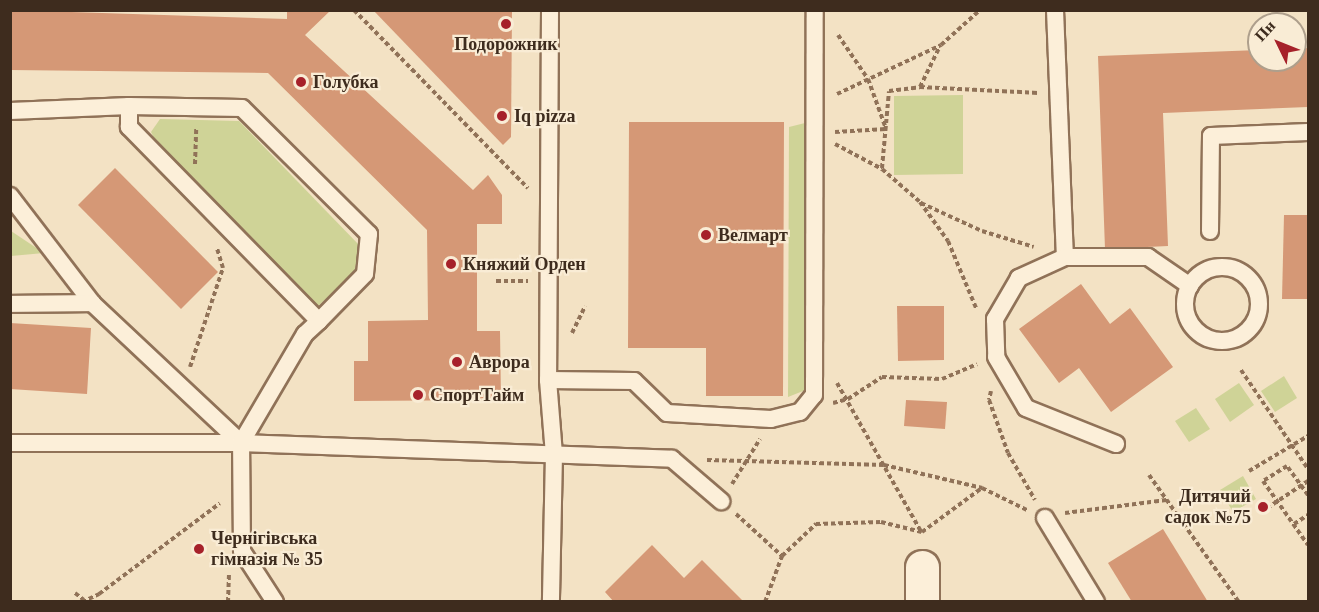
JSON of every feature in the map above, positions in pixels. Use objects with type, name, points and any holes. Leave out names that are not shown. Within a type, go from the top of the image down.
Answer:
[{"type":"street","points":[[922,567],[922,602]]},
{"type":"lane","points":[[550,10],[548,380],[554,454],[551,602]]},
{"type":"lane","points":[[548,380],[634,381],[667,413],[771,419],[800,412],[814,394],[815,10]]},
{"type":"lane","points":[[1055,10],[1056,93],[1065,256]]},
{"type":"lane","points":[[129,106],[129,127],[319,321]]},
{"type":"lane","points":[[10,111],[129,106],[242,108],[369,234],[365,274],[305,334],[241,443],[242,551],[275,602]]},
{"type":"lane","points":[[1210,231],[1211,136],[1308,132]]},
{"type":"lane","points":[[10,196],[93,303],[241,443]]},
{"type":"lane","points":[[1116,444],[1026,408],[996,357],[994,319],[1019,278],[1065,256],[1148,257],[1190,286]]},
{"type":"lane","points":[[1220,267],[1244,274],[1258,294],[1257,319],[1240,337],[1217,341],[1206,337],[1189,320],[1186,297],[1190,286],[1203,273],[1220,267]]},
{"type":"lane","points":[[10,304],[93,303]]},
{"type":"lane","points":[[10,443],[241,443],[672,459],[721,501]]},
{"type":"lane","points":[[1045,518],[1096,602]]},
{"type":"path","points":[[354,10],[530,190]]},
{"type":"path","points":[[815,105],[941,45],[980,10]]},
{"type":"path","points":[[835,30],[868,79],[886,129]]},
{"type":"path","points":[[920,87],[941,45]]},
{"type":"path","points":[[882,169],[889,91],[920,87],[1056,93]]},
{"type":"path","points":[[192,107],[198,148],[192,192]]},
{"type":"path","points":[[816,134],[886,129]]},
{"type":"path","points":[[816,134],[882,169],[920,202],[948,241],[996,357],[989,400],[1008,453],[1045,518]]},
{"type":"path","points":[[920,202],[982,231],[1065,256]]},
{"type":"path","points":[[183,390],[223,268],[216,246]]},
{"type":"path","points":[[532,270],[532,293]]},
{"type":"path","points":[[496,281],[532,281]]},
{"type":"path","points":[[813,347],[848,399],[922,532],[922,567]]},
{"type":"path","points":[[800,412],[848,399],[882,377],[942,379],[996,357]]},
{"type":"path","points":[[1241,370],[1308,469]]},
{"type":"path","points":[[771,419],[748,461],[721,501],[782,556]]},
{"type":"path","points":[[1249,471],[1308,436]]},
{"type":"path","points":[[672,459],[884,465],[982,488],[1045,518],[1090,507],[1166,500]]},
{"type":"path","points":[[1308,495],[1287,466],[1263,481],[1308,545]]},
{"type":"path","points":[[1149,474],[1239,602]]},
{"type":"path","points":[[1267,508],[1308,481]]},
{"type":"path","points":[[765,602],[782,556],[816,524],[881,522],[922,532],[982,488]]},
{"type":"path","points":[[75,593],[84,601],[99,594],[222,501]]},
{"type":"path","points":[[1294,525],[1308,514]]},
{"type":"path","points":[[228,602],[229,560]]},
{"type":"green space","points":[[963,95],[963,174],[894,175],[894,96]]},
{"type":"green space","points":[[160,119],[239,121],[360,246],[354,273],[318,306],[158,146],[151,132]]},
{"type":"green space","points":[[809,122],[808,389],[788,397],[789,127]]},
{"type":"green space","points":[[11,231],[44,253],[11,256]]},
{"type":"green space","points":[[1284,376],[1297,398],[1275,412],[1261,391]]},
{"type":"green space","points":[[1239,383],[1254,405],[1230,422],[1215,399]]},
{"type":"green space","points":[[1196,408],[1210,429],[1189,442],[1175,421]]},
{"type":"green space","points":[[1243,476],[1256,499],[1233,512],[1220,490]]},
{"type":"building","points":[[10,10],[287,19],[287,10],[331,10],[305,35],[473,190],[488,175],[502,195],[502,224],[477,224],[477,331],[500,331],[501,400],[354,401],[354,361],[368,361],[368,321],[428,320],[427,230],[268,73],[10,70]]},
{"type":"building","points":[[373,10],[512,10],[511,137],[503,145]]},
{"type":"building","points":[[1307,48],[1308,107],[1163,113],[1168,246],[1105,249],[1098,56],[1247,50],[1247,72],[1307,72]]},
{"type":"building","name":"Велмарт","points":[[629,122],[784,122],[783,396],[706,396],[706,348],[628,348]]},
{"type":"building","points":[[115,168],[218,272],[181,309],[78,205]]},
{"type":"building","points":[[1284,215],[1308,215],[1308,299],[1282,299]]},
{"type":"building","points":[[1081,284],[1110,324],[1130,308],[1173,367],[1111,412],[1079,368],[1059,383],[1019,329]]},
{"type":"building","points":[[897,306],[944,306],[944,360],[898,361]]},
{"type":"building","points":[[10,323],[91,328],[87,394],[10,389]]},
{"type":"building","points":[[906,400],[947,402],[945,429],[904,426]]},
{"type":"building","points":[[1163,529],[1208,602],[1132,602],[1108,563]]},
{"type":"building","points":[[652,545],[684,578],[702,560],[744,602],[614,602],[605,592]]},
{"type":"place","name":"Подорожник","points":[[506,24]]},
{"type":"place","name":"Голубка","points":[[301,82]]},
{"type":"place","name":"Iq pizza","points":[[502,116]]},
{"type":"place","name":"Велмарт","points":[[706,235]]},
{"type":"place","name":"Княжий Орден","points":[[451,264]]},
{"type":"place","name":"Аврора","points":[[457,362]]},
{"type":"place","name":"СпортТайм","points":[[418,395]]},
{"type":"place","name":"Дитячий садок №75","points":[[1263,507]]},
{"type":"place","name":"Чернігівська гімназія № 35","points":[[199,549]]}]
